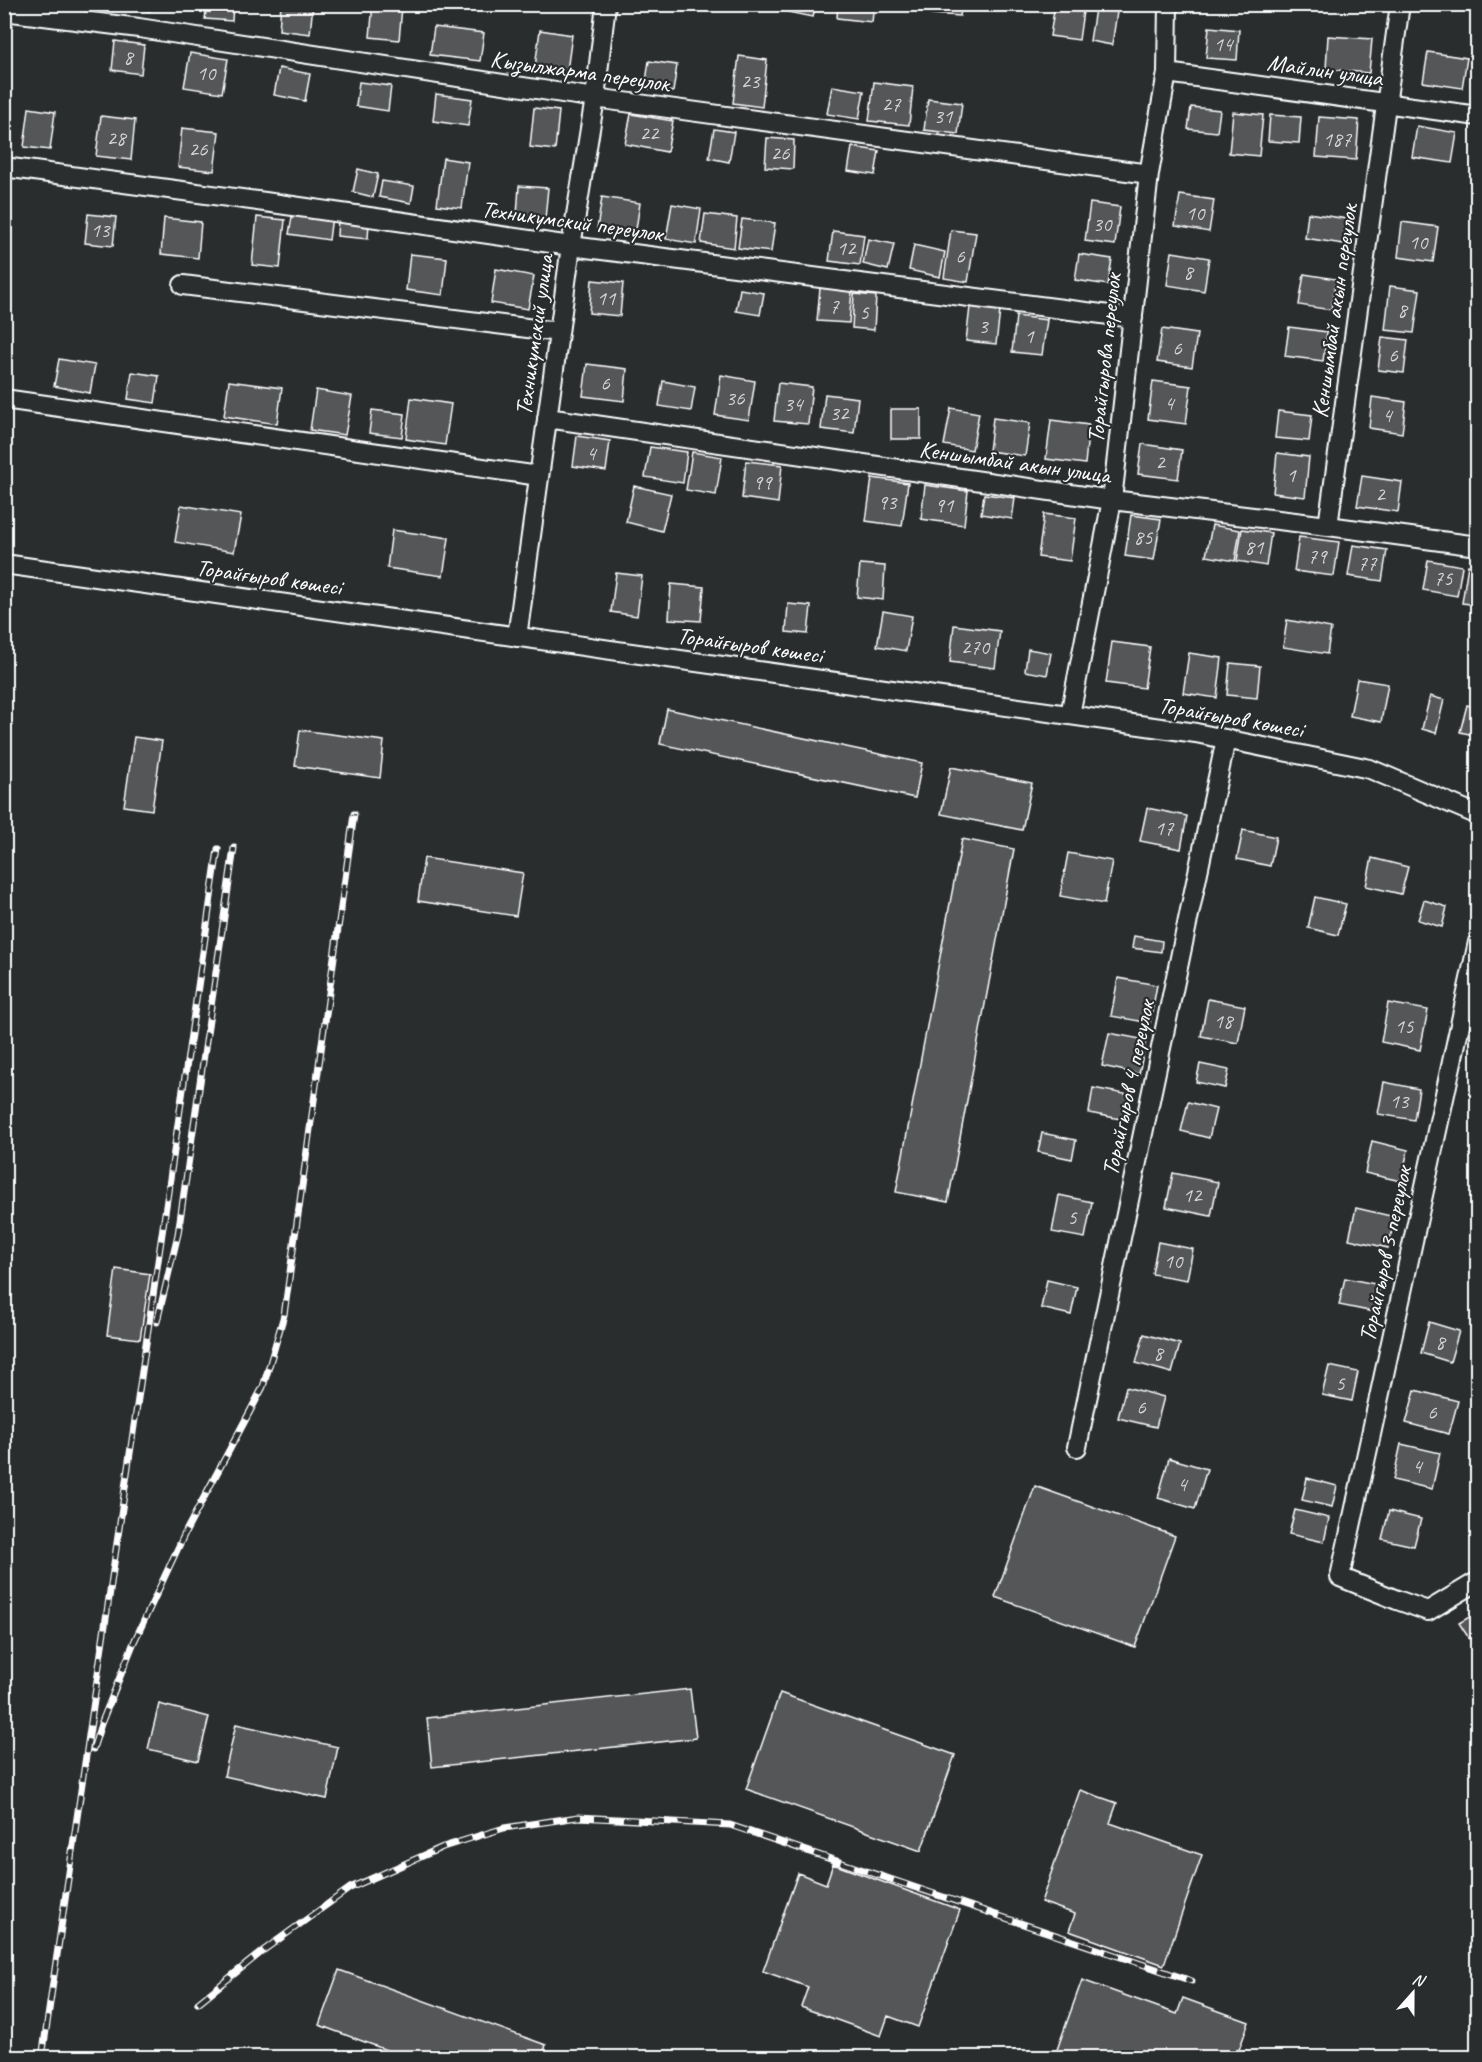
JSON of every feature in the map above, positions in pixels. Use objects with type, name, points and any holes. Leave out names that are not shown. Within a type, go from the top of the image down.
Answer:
[{"type":"street","name":"Техникумский улица","points":[[517,637],[571,246],[595,98],[606,4]]},
{"type":"street","name":"Торайгырова переулок","points":[[1070,715],[1112,501],[1149,174],[1167,73],[1168,4]]},
{"type":"street","name":"Кеншымбай акын переулок","points":[[1328,526],[1400,4]]},
{"type":"street","name":"Кызылжарма переулок","points":[[4,12],[139,28],[595,98],[1149,174]]},
{"type":"street","name":"Майлин улица","points":[[1167,73],[1478,116]]},
{"type":"street","name":"Техникумский переулок","points":[[4,167],[571,246],[1133,318]]},
{"type":"street","points":[[183,285],[559,332]]},
{"type":"street","points":[[4,399],[539,476]]},
{"type":"street","name":"Кеншымбай акын улица","points":[[547,418],[1112,501],[1478,546]]},
{"type":"street","name":"Торайғыров көшесі","points":[[4,564],[1196,733],[1370,769],[1476,813]]},
{"type":"street","name":"Торайгыров 4 переулок","points":[[1077,1447],[1226,739]]},
{"type":"street","name":"Торайгыров 3 переулок","points":[[1478,942],[1340,1577],[1428,1611],[1478,1581]]},
{"type":"building","points":[[122,4],[151,4],[150,11],[121,8]]},
{"type":"building","points":[[207,4],[233,4],[232,21],[205,19]]},
{"type":"building","points":[[281,4],[313,4],[310,34],[279,30]]},
{"type":"building","points":[[373,4],[402,7],[399,40],[370,37]]},
{"type":"building","points":[[789,4],[816,4],[813,17],[788,12]]},
{"type":"building","points":[[838,4],[874,4],[872,22],[837,18]]},
{"type":"building","points":[[933,4],[962,4],[960,16],[932,14]]},
{"type":"building","points":[[1055,4],[1084,4],[1079,40],[1050,36]]},
{"type":"building","points":[[1095,9],[1117,12],[1112,45],[1090,41]]},
{"type":"building","points":[[434,27],[484,33],[480,61],[430,55]]},
{"type":"building","points":[[1209,27],[1239,30],[1237,60],[1206,58]]},
{"type":"building","points":[[540,30],[572,35],[567,71],[535,67]]},
{"type":"building","points":[[1328,36],[1372,39],[1369,73],[1326,69]]},
{"type":"building","points":[[115,41],[144,45],[141,74],[112,70]]},
{"type":"building","points":[[1428,52],[1467,58],[1462,88],[1423,82]]},
{"type":"building","points":[[190,53],[228,59],[222,93],[184,87]]},
{"type":"building","points":[[739,56],[767,60],[762,107],[733,103]]},
{"type":"building","points":[[649,61],[677,65],[673,92],[645,88]]},
{"type":"building","points":[[279,68],[310,74],[305,101],[274,95]]},
{"type":"building","points":[[359,82],[391,86],[388,111],[356,106]]},
{"type":"building","points":[[874,82],[913,87],[909,125],[869,121]]},
{"type":"building","points":[[832,86],[864,91],[859,119],[827,114]]},
{"type":"building","points":[[436,94],[472,99],[468,126],[433,121]]},
{"type":"building","points":[[928,99],[962,103],[958,134],[924,130]]},
{"type":"building","points":[[1191,107],[1220,110],[1217,132],[1188,129]]},
{"type":"building","points":[[29,108],[55,112],[50,150],[24,147]]},
{"type":"building","points":[[534,108],[559,111],[555,150],[530,147]]},
{"type":"building","points":[[1233,112],[1263,115],[1259,156],[1229,153]]},
{"type":"building","points":[[631,114],[673,121],[667,152],[625,144]]},
{"type":"building","points":[[1270,115],[1301,117],[1299,143],[1268,141]]},
{"type":"building","points":[[101,116],[135,120],[131,160],[96,156]]},
{"type":"building","points":[[1319,117],[1359,120],[1356,160],[1316,157]]},
{"type":"building","points":[[1417,126],[1457,133],[1452,163],[1412,157]]},
{"type":"building","points":[[182,128],[219,132],[214,171],[178,167]]},
{"type":"building","points":[[714,129],[734,132],[729,162],[709,158]]},
{"type":"building","points":[[767,138],[794,140],[793,169],[765,167]]},
{"type":"building","points":[[852,147],[879,151],[875,175],[848,171]]},
{"type":"building","points":[[443,158],[468,162],[462,208],[437,205]]},
{"type":"building","points":[[358,169],[378,174],[373,197],[353,192]]},
{"type":"building","points":[[382,181],[414,186],[411,203],[379,197]]},
{"type":"building","points":[[519,186],[548,188],[545,219],[517,216]]},
{"type":"building","points":[[1180,195],[1214,200],[1209,232],[1175,226]]},
{"type":"building","points":[[602,197],[640,203],[635,236],[597,229]]},
{"type":"building","points":[[1090,203],[1120,207],[1115,245],[1085,241]]},
{"type":"building","points":[[672,204],[701,209],[696,244],[666,239]]},
{"type":"building","points":[[293,211],[332,216],[329,240],[289,234]]},
{"type":"building","points":[[1308,213],[1347,219],[1343,244],[1305,238]]},
{"type":"building","points":[[88,214],[116,217],[113,246],[85,243]]},
{"type":"building","points":[[705,214],[737,218],[734,248],[701,243]]},
{"type":"building","points":[[257,217],[285,220],[280,268],[252,265]]},
{"type":"building","points":[[164,218],[201,222],[198,258],[161,254]]},
{"type":"building","points":[[338,219],[369,222],[368,239],[337,236]]},
{"type":"building","points":[[742,219],[775,223],[771,252],[738,248]]},
{"type":"building","points":[[1402,222],[1438,227],[1433,262],[1398,257]]},
{"type":"building","points":[[951,230],[976,233],[968,282],[944,278]]},
{"type":"building","points":[[833,231],[864,235],[860,265],[829,261]]},
{"type":"building","points":[[868,239],[894,244],[888,270],[863,264]]},
{"type":"building","points":[[914,245],[945,252],[940,277],[909,270]]},
{"type":"building","points":[[1172,252],[1209,258],[1204,291],[1167,285]]},
{"type":"building","points":[[410,254],[447,258],[443,295],[406,290]]},
{"type":"building","points":[[1079,254],[1112,259],[1108,285],[1075,280]]},
{"type":"building","points":[[496,269],[534,276],[528,309],[491,303]]},
{"type":"building","points":[[1304,274],[1336,279],[1331,310],[1299,305]]},
{"type":"building","points":[[592,280],[623,283],[620,316],[589,313]]},
{"type":"building","points":[[1390,286],[1420,290],[1414,333],[1385,330]]},
{"type":"building","points":[[820,288],[852,291],[849,323],[817,321]]},
{"type":"building","points":[[740,289],[764,293],[760,315],[736,311]]},
{"type":"building","points":[[854,294],[876,296],[874,330],[852,328]]},
{"type":"building","points":[[970,307],[1000,311],[996,344],[966,341]]},
{"type":"building","points":[[1016,316],[1047,320],[1042,355],[1012,352]]},
{"type":"building","points":[[1289,327],[1327,332],[1323,361],[1285,356]]},
{"type":"building","points":[[1162,329],[1197,334],[1192,367],[1157,362]]},
{"type":"building","points":[[1382,337],[1408,340],[1404,373],[1378,370]]},
{"type":"building","points":[[59,359],[95,365],[90,393],[54,386]]},
{"type":"building","points":[[587,364],[627,369],[624,401],[583,396]]},
{"type":"building","points":[[132,372],[159,376],[155,403],[128,399]]},
{"type":"building","points":[[721,375],[755,381],[749,420],[715,415]]},
{"type":"building","points":[[229,381],[282,388],[277,424],[224,416]]},
{"type":"building","points":[[663,381],[695,387],[691,411],[659,406]]},
{"type":"building","points":[[1153,381],[1191,386],[1186,424],[1148,419]]},
{"type":"building","points":[[778,383],[812,387],[808,424],[774,421]]},
{"type":"building","points":[[316,390],[352,396],[345,435],[310,430]]},
{"type":"building","points":[[825,394],[858,398],[854,433],[821,429]]},
{"type":"building","points":[[1372,397],[1406,402],[1402,433],[1369,428]]},
{"type":"building","points":[[411,398],[451,404],[445,445],[406,439]]},
{"type":"building","points":[[951,408],[979,413],[972,450],[944,445]]},
{"type":"building","points":[[891,409],[921,409],[921,439],[891,439]]},
{"type":"building","points":[[372,410],[405,414],[402,437],[369,433]]},
{"type":"building","points":[[1278,411],[1312,415],[1309,441],[1275,438]]},
{"type":"building","points":[[993,418],[1030,423],[1025,456],[989,451]]},
{"type":"building","points":[[1051,420],[1089,425],[1085,464],[1046,459]]},
{"type":"building","points":[[577,436],[610,441],[606,471],[573,466]]},
{"type":"building","points":[[1142,444],[1182,450],[1178,479],[1138,474]]},
{"type":"building","points":[[650,447],[687,452],[683,483],[645,477]]},
{"type":"building","points":[[692,452],[722,457],[716,495],[686,490]]},
{"type":"building","points":[[1277,453],[1309,457],[1305,497],[1273,493]]},
{"type":"building","points":[[746,461],[782,465],[778,503],[742,498]]},
{"type":"building","points":[[1362,476],[1402,482],[1398,512],[1357,506]]},
{"type":"building","points":[[872,478],[908,483],[902,526],[866,521]]},
{"type":"building","points":[[925,485],[968,491],[964,525],[921,519]]},
{"type":"building","points":[[634,486],[671,494],[662,531],[626,522]]},
{"type":"building","points":[[984,494],[1015,498],[1012,519],[981,514]]},
{"type":"building","points":[[181,505],[241,515],[234,552],[175,542]]},
{"type":"building","points":[[1044,514],[1076,518],[1070,561],[1038,557]]},
{"type":"building","points":[[1131,515],[1161,519],[1154,560],[1125,556]]},
{"type":"building","points":[[1212,525],[1240,530],[1235,561],[1206,556]]},
{"type":"building","points":[[1242,529],[1271,533],[1266,566],[1237,561]]},
{"type":"building","points":[[392,530],[449,538],[443,576],[387,568]]},
{"type":"building","points":[[1299,537],[1339,542],[1334,576],[1294,571]]},
{"type":"building","points":[[1353,545],[1387,550],[1382,581],[1348,576]]},
{"type":"building","points":[[1428,560],[1462,566],[1457,596],[1423,590]]},
{"type":"building","points":[[860,564],[885,566],[883,600],[857,597]]},
{"type":"building","points":[[1468,565],[1478,567],[1478,605],[1462,603]]},
{"type":"building","points":[[616,573],[642,576],[637,616],[611,612]]},
{"type":"building","points":[[671,584],[704,587],[701,621],[669,619]]},
{"type":"building","points":[[788,604],[811,606],[808,634],[786,632]]},
{"type":"building","points":[[883,611],[912,616],[906,651],[877,646]]},
{"type":"building","points":[[1287,620],[1331,628],[1327,654],[1283,647]]},
{"type":"building","points":[[954,625],[1000,631],[995,668],[950,662]]},
{"type":"building","points":[[1112,642],[1150,647],[1144,688],[1106,683]]},
{"type":"building","points":[[1028,649],[1051,653],[1047,675],[1025,671]]},
{"type":"building","points":[[1189,653],[1222,658],[1217,698],[1183,693]]},
{"type":"building","points":[[1230,663],[1260,666],[1257,698],[1227,695]]},
{"type":"building","points":[[1357,679],[1388,684],[1381,722],[1350,716]]},
{"type":"building","points":[[1430,696],[1444,700],[1436,733],[1422,729]]},
{"type":"building","points":[[1467,705],[1478,708],[1478,736],[1460,732]]},
{"type":"building","points":[[667,709],[922,763],[915,798],[660,744]]},
{"type":"building","points":[[300,730],[384,741],[380,778],[295,766]]},
{"type":"building","points":[[134,737],[162,741],[152,810],[124,806]]},
{"type":"building","points":[[951,767],[1032,783],[1022,830],[941,814]]},
{"type":"building","points":[[1147,808],[1187,816],[1181,849],[1140,841]]},
{"type":"building","points":[[1243,830],[1276,837],[1270,866],[1237,859]]},
{"type":"building","points":[[962,839],[1014,849],[948,1202],[896,1192]]},
{"type":"building","points":[[1068,853],[1112,861],[1104,904],[1060,896]]},
{"type":"building","points":[[424,858],[523,873],[516,916],[418,901]]},
{"type":"building","points":[[1372,858],[1408,867],[1401,894],[1366,886]]},
{"type":"building","points":[[1315,897],[1346,904],[1338,935],[1308,928]]},
{"type":"building","points":[[1424,900],[1447,907],[1442,927],[1418,920]]},
{"type":"building","points":[[1134,936],[1162,941],[1161,952],[1132,948]]},
{"type":"building","points":[[1118,978],[1157,985],[1150,1023],[1111,1016]]},
{"type":"building","points":[[1208,999],[1245,1006],[1238,1043],[1201,1036]]},
{"type":"building","points":[[1388,1003],[1428,1010],[1420,1050],[1381,1042]]},
{"type":"building","points":[[1109,1033],[1146,1040],[1139,1074],[1102,1066]]},
{"type":"building","points":[[1200,1064],[1229,1070],[1225,1088],[1196,1082]]},
{"type":"building","points":[[1384,1082],[1419,1089],[1414,1120],[1378,1114]]},
{"type":"building","points":[[1093,1088],[1130,1095],[1126,1120],[1089,1113]]},
{"type":"building","points":[[1188,1102],[1216,1109],[1209,1138],[1181,1131]]},
{"type":"building","points":[[1042,1133],[1076,1140],[1072,1159],[1038,1152]]},
{"type":"building","points":[[1372,1141],[1408,1150],[1401,1181],[1365,1173]]},
{"type":"building","points":[[1173,1173],[1218,1182],[1211,1216],[1166,1207]]},
{"type":"building","points":[[1059,1195],[1092,1202],[1085,1238],[1052,1232]]},
{"type":"building","points":[[1356,1208],[1395,1217],[1388,1248],[1349,1239]]},
{"type":"building","points":[[1158,1242],[1193,1249],[1187,1280],[1152,1274]]},
{"type":"building","points":[[116,1269],[150,1274],[140,1339],[107,1335]]},
{"type":"building","points":[[1345,1278],[1380,1285],[1374,1312],[1339,1305]]},
{"type":"building","points":[[1047,1280],[1077,1287],[1071,1315],[1041,1308]]},
{"type":"building","points":[[1429,1322],[1459,1331],[1450,1362],[1421,1353]]},
{"type":"building","points":[[1144,1334],[1180,1344],[1172,1373],[1136,1363]]},
{"type":"building","points":[[1329,1366],[1358,1372],[1352,1401],[1322,1395]]},
{"type":"building","points":[[1126,1387],[1164,1397],[1156,1427],[1118,1418]]},
{"type":"building","points":[[1415,1390],[1458,1401],[1449,1434],[1406,1423]]},
{"type":"building","points":[[1401,1444],[1440,1453],[1432,1489],[1393,1480]]},
{"type":"building","points":[[1169,1458],[1207,1469],[1195,1509],[1158,1498]]},
{"type":"building","points":[[1307,1478],[1337,1486],[1332,1507],[1302,1500]]},
{"type":"building","points":[[1035,1486],[1175,1536],[1135,1647],[995,1597]]},
{"type":"building","points":[[1295,1510],[1329,1518],[1324,1542],[1289,1534]]},
{"type":"building","points":[[1389,1511],[1421,1519],[1414,1546],[1382,1539]]},
{"type":"building","points":[[1478,1612],[1478,1643],[1474,1646],[1459,1623]]},
{"type":"building","points":[[690,1689],[696,1738],[432,1767],[427,1718]]},
{"type":"building","points":[[780,1693],[955,1755],[921,1851],[746,1789]]},
{"type":"building","points":[[159,1704],[209,1717],[198,1761],[148,1749]]},
{"type":"building","points":[[236,1724],[338,1747],[327,1799],[224,1776]]},
{"type":"building","points":[[1080,1790],[1117,1803],[1110,1823],[1202,1855],[1164,1965],[1069,1931],[1075,1914],[1041,1902]]},
{"type":"building","points":[[833,1864],[960,1910],[918,2027],[888,2016],[881,2036],[801,2007],[808,1987],[763,1971],[798,1873],[826,1884]]},
{"type":"building","points":[[339,1970],[546,2045],[542,2058],[408,2058],[319,2025]]},
{"type":"building","points":[[1082,1980],[1177,2014],[1183,1998],[1249,2022],[1236,2058],[1054,2058]]},
{"type":"railway","points":[[93,1749],[134,1642],[185,1533],[263,1387],[284,1315],[354,814]]},
{"type":"railway","points":[[157,1322],[178,1234],[234,848]]},
{"type":"railway","points":[[42,2058],[218,849]]},
{"type":"railway","points":[[198,2003],[264,1950],[350,1888],[443,1847],[504,1828],[578,1817],[730,1825],[1192,1981]]}]
